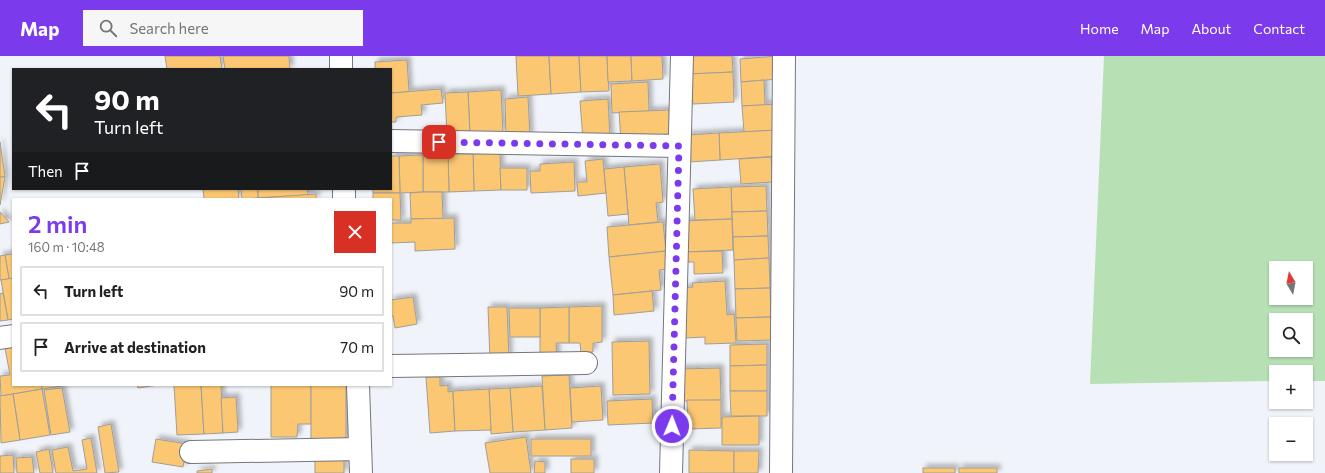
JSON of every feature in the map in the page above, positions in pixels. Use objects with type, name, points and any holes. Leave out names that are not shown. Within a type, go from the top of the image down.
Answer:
[{"type":"street","points":[[340,56],[341,68]]},
{"type":"street","points":[[671,473],[682,56]]},
{"type":"street","points":[[781,473],[784,56]]},
{"type":"street","points":[[392,141],[679,146]]},
{"type":"street","points":[[0,338],[12,336]]},
{"type":"street","points":[[392,366],[586,363]]},
{"type":"street","points":[[358,386],[361,473]]},
{"type":"street","points":[[191,452],[360,449]]},
{"type":"green space","points":[[1104,56],[1325,56],[1325,381],[1313,381],[1313,365],[1269,365],[1269,381],[1090,384]]},
{"type":"building","points":[[165,56],[220,56],[222,68],[167,68]]},
{"type":"building","points":[[223,56],[289,56],[290,68],[225,68]]},
{"type":"building","points":[[516,56],[549,56],[551,94],[518,96]]},
{"type":"building","points":[[549,56],[579,56],[581,92],[551,94]]},
{"type":"building","points":[[579,56],[607,56],[609,91],[581,92]]},
{"type":"building","points":[[607,56],[631,56],[632,81],[608,82]]},
{"type":"building","points":[[631,56],[662,56],[663,79],[632,81]]},
{"type":"building","points":[[692,56],[732,56],[733,72],[693,74]]},
{"type":"building","points":[[778,56],[780,79],[741,82],[740,59]]},
{"type":"building","points":[[407,60],[409,92],[392,93],[392,68],[375,68],[375,62]]},
{"type":"building","points":[[733,72],[734,102],[693,104],[692,94],[687,94],[686,74]]},
{"type":"building","points":[[764,80],[765,105],[742,106],[741,82]]},
{"type":"building","points":[[648,82],[649,111],[612,113],[611,84]]},
{"type":"building","points":[[441,89],[443,103],[421,105],[422,115],[396,117],[396,122],[392,122],[392,93]]},
{"type":"building","points":[[501,90],[503,133],[470,135],[468,92]]},
{"type":"building","points":[[468,92],[470,135],[447,136],[445,93]]},
{"type":"building","points":[[528,97],[530,137],[506,138],[505,99]]},
{"type":"building","points":[[608,99],[610,138],[583,140],[580,101]]},
{"type":"building","points":[[777,104],[778,130],[744,132],[742,106]]},
{"type":"building","points":[[669,110],[670,134],[656,135],[656,139],[621,141],[619,112]]},
{"type":"building","points":[[778,130],[779,156],[720,160],[719,133]]},
{"type":"building","points":[[719,133],[720,160],[689,162],[687,135]]},
{"type":"building","points":[[0,142],[5,177],[0,177]]},
{"type":"building","points":[[500,153],[501,190],[474,191],[473,154]]},
{"type":"building","points":[[448,154],[473,154],[474,191],[449,192]]},
{"type":"building","points":[[448,154],[449,192],[423,192],[423,155]]},
{"type":"building","points":[[423,155],[423,192],[400,193],[399,156]]},
{"type":"building","points":[[392,156],[399,156],[400,193],[373,193],[373,190],[392,190]]},
{"type":"building","points":[[771,157],[773,182],[741,184],[739,159]]},
{"type":"building","points":[[603,159],[606,193],[578,196],[577,182],[587,182],[585,161]]},
{"type":"building","points":[[574,162],[575,191],[531,193],[530,171],[540,171],[540,164]]},
{"type":"building","points":[[660,164],[663,202],[656,203],[658,222],[629,225],[624,167]]},
{"type":"building","points":[[624,167],[628,214],[608,216],[604,169]]},
{"type":"building","points":[[500,168],[527,168],[527,190],[501,190]]},
{"type":"building","points":[[0,177],[5,177],[0,205]]},
{"type":"building","points":[[766,186],[767,211],[732,212],[731,187]]},
{"type":"building","points":[[731,187],[732,219],[695,220],[693,189]]},
{"type":"building","points":[[203,190],[238,190],[239,198],[204,198]]},
{"type":"building","points":[[241,190],[258,190],[258,198],[242,198]]},
{"type":"building","points":[[258,190],[307,190],[308,195],[258,198]]},
{"type":"building","points":[[442,192],[443,219],[411,219],[410,193]]},
{"type":"building","points":[[373,193],[400,193],[401,220],[392,220],[392,198],[373,198]]},
{"type":"building","points":[[316,194],[316,198],[258,198]]},
{"type":"building","points":[[767,211],[768,236],[733,237],[732,212]]},
{"type":"building","points":[[0,212],[9,222],[0,224]]},
{"type":"building","points":[[454,218],[455,249],[415,251],[415,242],[392,243],[392,223],[411,223],[411,219]]},
{"type":"building","points":[[732,219],[733,250],[684,252],[683,221]]},
{"type":"building","points":[[663,222],[666,251],[609,257],[607,227]]},
{"type":"building","points":[[768,236],[769,258],[734,260],[733,237]]},
{"type":"building","points":[[666,251],[668,269],[659,270],[661,290],[613,295],[609,257]]},
{"type":"building","points":[[722,251],[723,273],[694,274],[694,262],[685,262],[684,252]]},
{"type":"building","points":[[12,254],[12,278],[9,279],[5,255]]},
{"type":"building","points":[[5,255],[9,279],[0,280],[0,256]]},
{"type":"building","points":[[769,258],[770,288],[735,289],[734,260]]},
{"type":"building","points":[[12,278],[12,319],[8,320],[1,280]]},
{"type":"building","points":[[725,281],[727,315],[734,314],[736,343],[705,344],[705,337],[685,338],[682,288],[693,287],[692,283]]},
{"type":"building","points":[[770,288],[771,317],[736,318],[735,289]]},
{"type":"building","points":[[652,291],[654,311],[614,315],[613,295]]},
{"type":"building","points":[[3,293],[8,320],[0,321],[0,294]]},
{"type":"building","points":[[413,297],[417,324],[395,328],[392,316],[392,300]]},
{"type":"building","points":[[602,306],[602,342],[593,343],[593,352],[581,353],[580,343],[569,343],[569,307]]},
{"type":"building","points":[[488,307],[507,307],[509,359],[490,360]]},
{"type":"building","points":[[569,307],[569,343],[556,343],[557,361],[540,361],[540,308]]},
{"type":"building","points":[[509,308],[540,308],[540,337],[510,337]]},
{"type":"building","points":[[771,317],[772,340],[737,341],[736,318]]},
{"type":"building","points":[[649,341],[650,394],[613,395],[612,342]]},
{"type":"building","points":[[767,344],[767,365],[730,366],[730,345]]},
{"type":"building","points":[[12,347],[12,386],[42,386],[42,389],[1,396],[0,376],[10,375],[5,348]]},
{"type":"building","points":[[767,365],[767,391],[730,391],[730,366]]},
{"type":"building","points":[[720,368],[721,400],[679,401],[678,369]]},
{"type":"building","points":[[569,375],[572,428],[545,430],[542,376]]},
{"type":"building","points":[[426,377],[440,377],[440,386],[448,385],[448,392],[453,391],[455,431],[430,433]]},
{"type":"building","points":[[42,386],[62,386],[42,389]]},
{"type":"building","points":[[137,386],[151,386],[138,388]]},
{"type":"building","points":[[174,386],[201,386],[204,434],[177,435]]},
{"type":"building","points":[[201,386],[221,386],[223,433],[204,434]]},
{"type":"building","points":[[271,386],[311,386],[311,424],[298,424],[297,437],[271,437]]},
{"type":"building","points":[[311,386],[346,386],[346,441],[311,441]]},
{"type":"building","points":[[542,386],[545,430],[513,432],[510,388]]},
{"type":"building","points":[[601,386],[603,420],[572,422],[570,388]]},
{"type":"building","points":[[62,388],[70,432],[51,435],[44,390]]},
{"type":"building","points":[[510,388],[513,432],[491,434],[489,389]]},
{"type":"building","points":[[42,389],[50,435],[20,440],[13,394]]},
{"type":"building","points":[[489,389],[491,430],[455,431],[453,391]]},
{"type":"building","points":[[730,391],[767,391],[767,416],[731,416]]},
{"type":"building","points":[[13,394],[20,440],[1,443],[0,396]]},
{"type":"building","points":[[236,397],[238,432],[223,433],[221,398]]},
{"type":"building","points":[[652,399],[653,423],[608,425],[607,401]]},
{"type":"building","points":[[687,400],[721,400],[721,428],[688,429]]},
{"type":"building","points":[[759,416],[759,445],[722,445],[722,417]]},
{"type":"building","points":[[111,424],[119,472],[105,473],[98,427]]},
{"type":"building","points":[[526,437],[531,473],[490,473],[485,443]]},
{"type":"building","points":[[91,438],[97,473],[56,473],[52,450],[68,447],[73,471],[87,469],[82,440]]},
{"type":"building","points":[[156,439],[187,444],[183,467],[152,462]]},
{"type":"building","points":[[531,439],[591,439],[591,456],[531,456]]},
{"type":"building","points":[[49,449],[53,473],[40,473],[36,452]]},
{"type":"building","points":[[689,450],[734,451],[734,473],[689,473]]},
{"type":"building","points":[[734,451],[759,451],[758,473],[734,473]]},
{"type":"building","points":[[315,453],[344,453],[344,473],[315,473]]},
{"type":"building","points":[[13,455],[14,473],[0,473],[0,456]]},
{"type":"building","points":[[32,457],[34,473],[17,473],[16,458]]},
{"type":"building","points":[[571,459],[594,459],[594,473],[571,473]]},
{"type":"building","points":[[535,461],[545,462],[545,473],[534,473]]},
{"type":"building","points":[[923,468],[955,468],[955,473],[923,473]]},
{"type":"building","points":[[959,468],[997,468],[997,473],[959,473]]},
{"type":"building","points":[[212,469],[212,473],[197,473],[197,471]]},
{"type":"route","points":[[439,142],[679,146],[672,426]]}]
